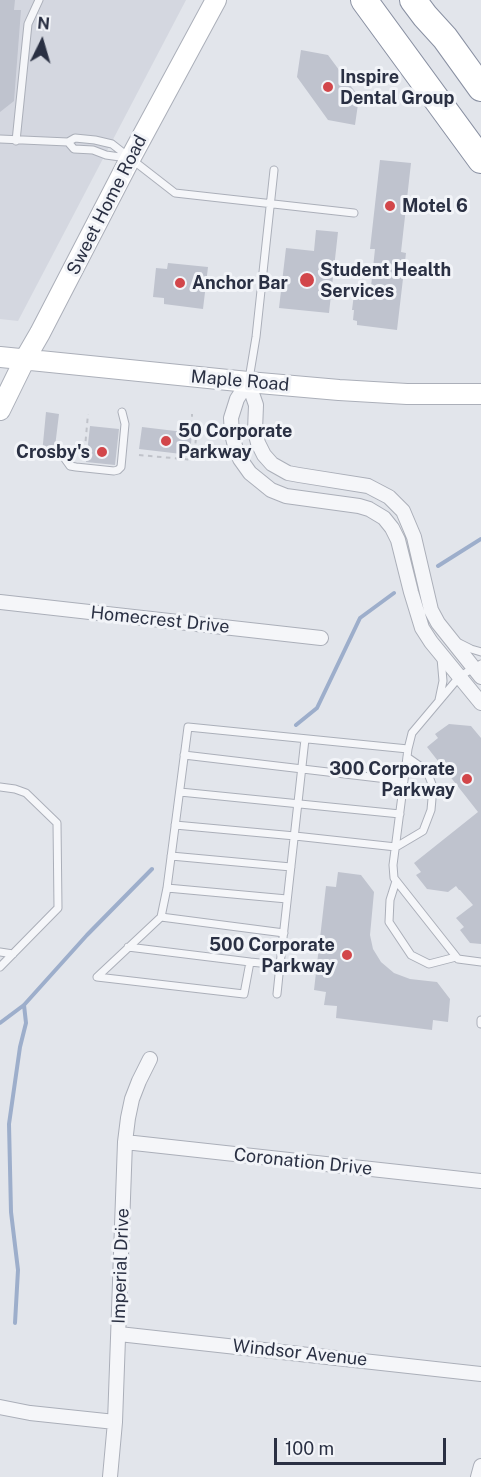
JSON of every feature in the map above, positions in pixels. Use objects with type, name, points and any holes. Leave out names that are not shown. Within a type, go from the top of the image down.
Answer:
[{"type":"highway","points":[[364,0],[481,160]]},
{"type":"highway","points":[[413,0],[445,38],[481,88]]},
{"type":"highway","points":[[427,0],[445,38]]},
{"type":"main road","name":"Sweet Home Road","points":[[0,410],[130,159],[216,0]]},
{"type":"main road","name":"Maple Road","points":[[0,357],[248,382],[407,394],[481,394]]},
{"type":"street","points":[[248,382],[256,405],[255,431],[258,443],[272,464],[288,473],[368,486],[389,497],[403,511],[409,524],[431,610],[438,623],[478,670]]},
{"type":"street","points":[[248,382],[237,399],[231,418],[232,435],[240,459],[250,472],[271,490],[286,496],[359,506],[384,518],[398,540],[422,628],[437,650],[481,703]]},
{"type":"street","points":[[405,570],[420,567]]},
{"type":"street","name":"Homecrest Drive","points":[[0,602],[321,638]]},
{"type":"street","name":"Imperial Drive","points":[[110,1477],[119,1334],[125,1142],[132,1099],[150,1059]]},
{"type":"street","name":"Coronation Drive","points":[[125,1142],[481,1181]]},
{"type":"street","name":"Windsor Avenue","points":[[119,1334],[481,1374]]},
{"type":"street","points":[[0,1407],[30,1413],[115,1422]]},
{"type":"street","points":[[478,1477],[481,1466]]},
{"type":"lane","points":[[16,141],[28,24],[39,0]]},
{"type":"lane","points":[[0,140],[68,142],[75,138],[95,140],[112,144],[175,193],[354,213]]},
{"type":"lane","points":[[68,142],[74,148],[130,159]]},
{"type":"lane","points":[[248,382],[256,337],[274,170]]},
{"type":"lane","points":[[65,459],[70,466],[118,470],[121,467],[124,424],[122,412]]},
{"type":"lane","points":[[448,635],[460,644],[481,652]]},
{"type":"lane","points":[[437,650],[441,659],[442,681],[438,701]]},
{"type":"lane","points":[[478,670],[460,676],[412,733],[393,865],[396,881],[456,957],[481,962]]},
{"type":"lane","points":[[176,825],[396,847],[423,831],[431,810],[433,787],[427,771],[408,753],[306,739],[188,727],[162,916],[97,977],[244,994],[250,962]]},
{"type":"lane","points":[[277,994],[306,739]]},
{"type":"lane","points":[[184,755],[404,781]]},
{"type":"lane","points":[[0,787],[26,793],[57,823],[58,908],[0,967]]},
{"type":"lane","points":[[180,792],[400,814]]},
{"type":"lane","points":[[171,856],[291,867]]},
{"type":"lane","points":[[396,881],[390,900],[389,922],[411,955],[429,964],[456,957]]},
{"type":"lane","points":[[167,888],[288,899]]},
{"type":"lane","points":[[162,916],[284,933]]},
{"type":"lane","points":[[128,947],[280,965]]},
{"type":"lane","points":[[0,952],[13,954]]},
{"type":"path","points":[[84,463],[88,414]]},
{"type":"path","points":[[139,454],[194,460],[196,437],[192,414]]},
{"type":"path","points":[[195,450],[225,454]]},
{"type":"shaded area","points":[[0,0],[186,0],[18,321],[0,319]]},
{"type":"building","points":[[0,0],[15,0],[14,10],[21,10],[14,101],[0,112]]},
{"type":"building","name":"Inspire Dental Group","points":[[301,50],[328,55],[359,97],[355,125],[328,120],[297,77]]},
{"type":"building","name":"Motel 6","points":[[380,160],[411,163],[401,252],[406,253],[397,330],[357,325],[357,321],[353,320],[354,310],[352,310],[354,294],[370,296],[375,249],[370,249]]},
{"type":"building","name":"Student Health Services","points":[[316,230],[338,232],[329,313],[279,308],[286,248],[314,251]]},
{"type":"building","name":"Anchor Bar","points":[[168,263],[208,267],[203,309],[164,304],[164,298],[153,297],[156,268],[167,269]]},
{"type":"building","name":"Crosby's","points":[[46,412],[59,414],[54,455],[42,454]]},
{"type":"building","name":"Crosby's","points":[[90,426],[119,429],[115,465],[86,462]]},
{"type":"building","name":"50 Corporate Parkway","points":[[142,427],[192,433],[190,455],[139,449]]},
{"type":"building","name":"300 Corporate Parkway","points":[[449,724],[471,726],[481,738],[481,944],[470,943],[460,930],[464,927],[456,918],[473,905],[456,886],[448,892],[427,889],[416,875],[421,872],[414,863],[478,812],[427,747],[438,738],[435,734]]},
{"type":"building","name":"500 Corporate Parkway","points":[[338,872],[361,875],[374,892],[370,935],[373,949],[381,962],[394,973],[410,979],[437,982],[450,999],[448,1022],[433,1020],[432,1030],[336,1018],[337,1006],[324,1005],[326,992],[314,990],[326,886],[336,887]]},
{"type":"waterway","points":[[438,566],[481,539]]},
{"type":"waterway","points":[[296,725],[317,708],[360,618],[394,593]]},
{"type":"waterway","points":[[0,1023],[24,1005],[87,935],[152,869]]},
{"type":"waterway","points":[[15,1323],[18,1270],[11,1212],[9,1124],[20,1047],[26,1023],[24,1005]]},
{"type":"place","name":"Inspire Dental Group","points":[[328,87]]},
{"type":"place","name":"Motel 6","points":[[390,206]]},
{"type":"place","name":"Student Health Services","points":[[307,280]]},
{"type":"place","name":"Anchor Bar","points":[[180,283]]},
{"type":"place","name":"50 Corporate Parkway","points":[[166,441]]},
{"type":"place","name":"Crosby's","points":[[102,452]]},
{"type":"place","name":"300 Corporate Parkway","points":[[467,779]]},
{"type":"place","name":"500 Corporate Parkway","points":[[347,955]]}]
